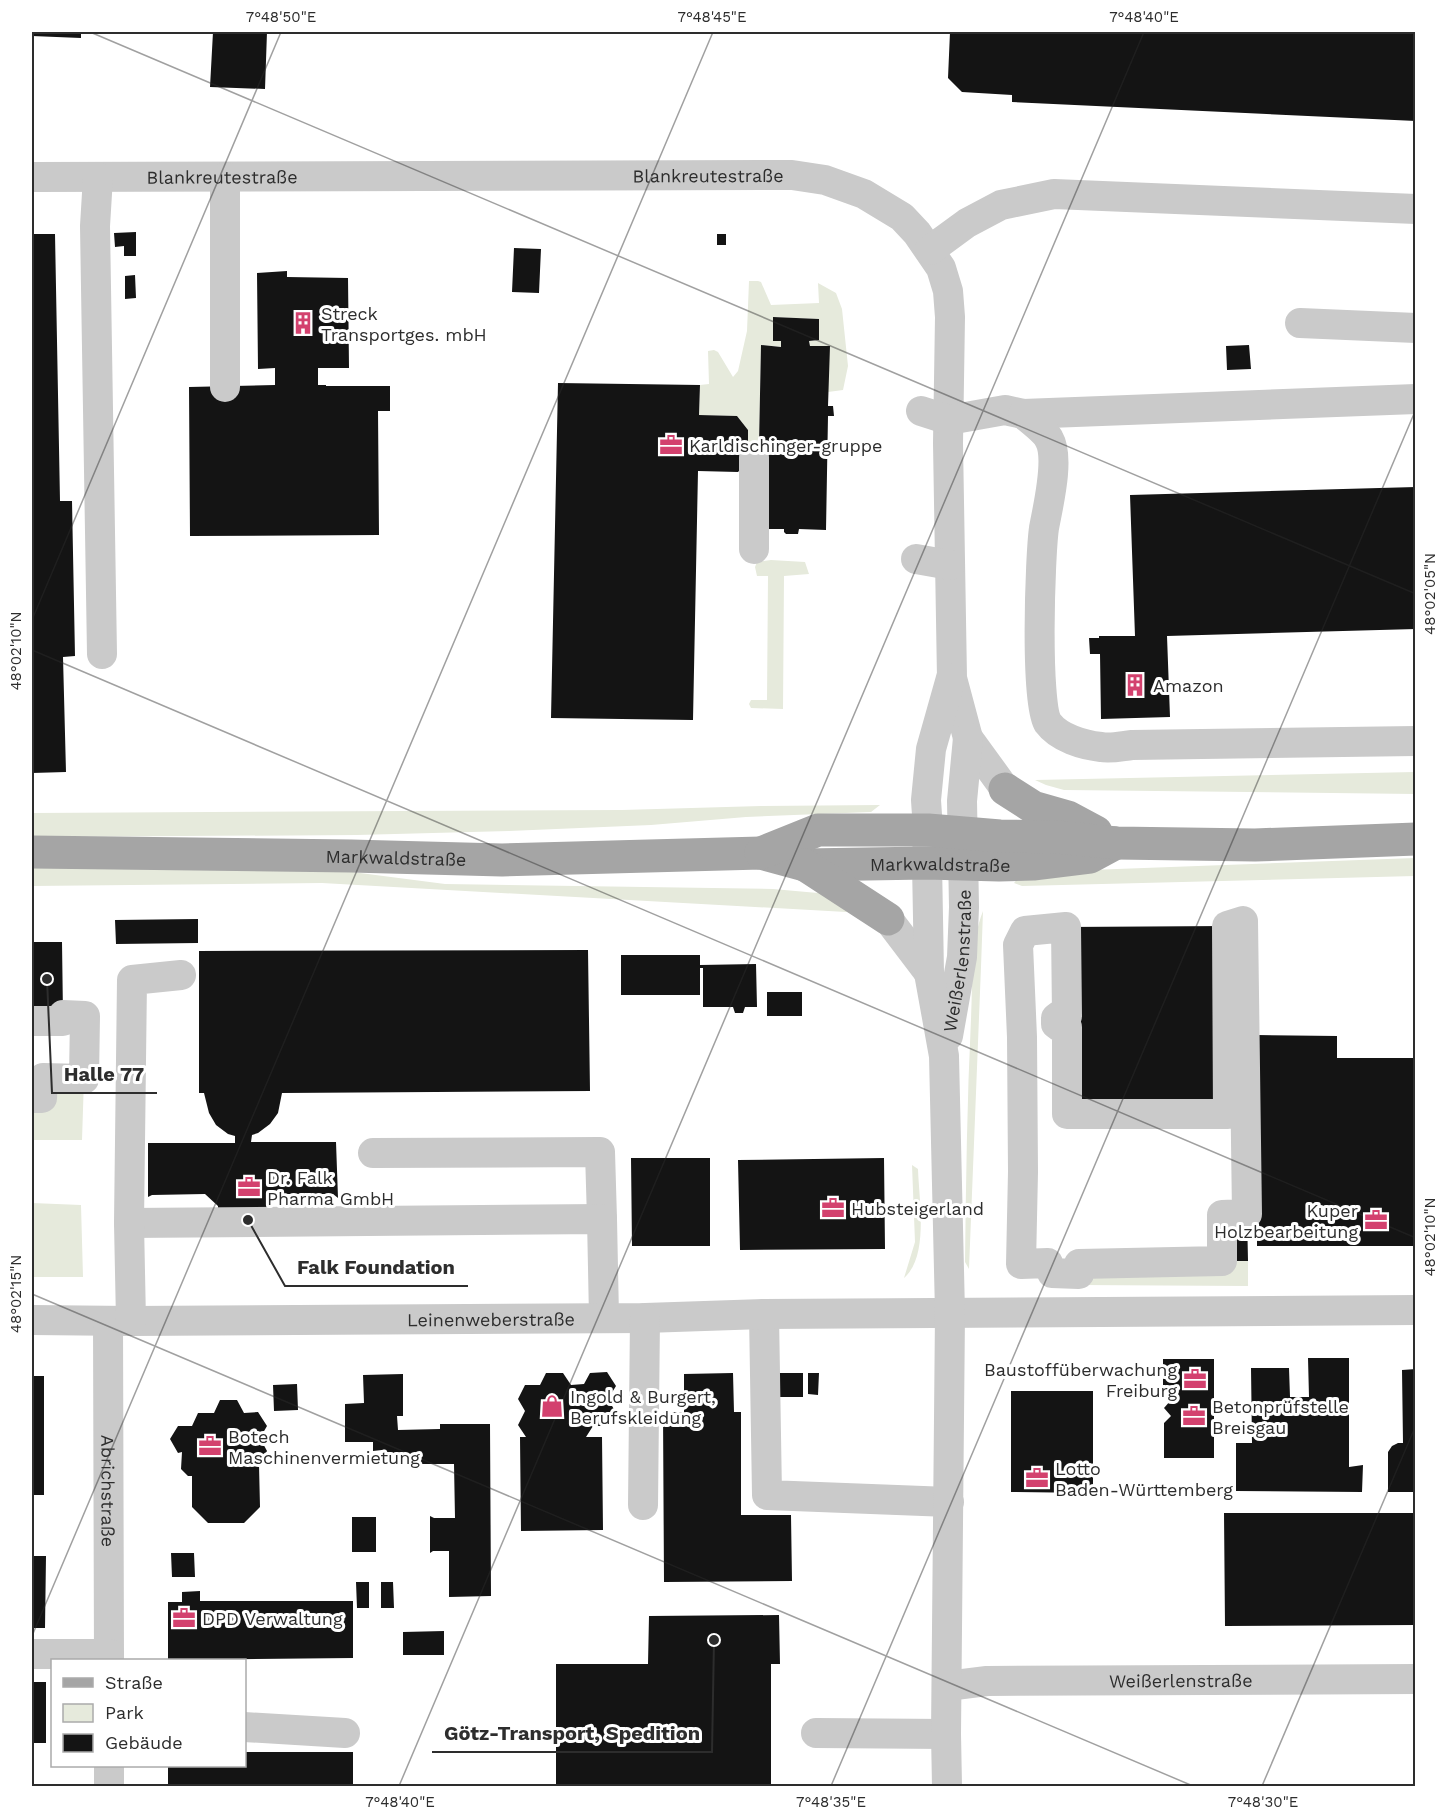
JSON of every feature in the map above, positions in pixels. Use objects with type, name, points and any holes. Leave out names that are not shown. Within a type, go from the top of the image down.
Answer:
[{"type":"main road","points":[[1005,789],[1033,807],[1068,817],[1116,843]]},
{"type":"main road","name":"Markwaldstraße","points":[[761,854],[818,830],[928,830],[962,849],[1033,864],[1090,857],[1116,843],[1255,845],[1416,840]]},
{"type":"main road","name":"Markwaldstraße","points":[[32,852],[502,860],[761,854],[805,865],[927,863],[962,849]]},
{"type":"main road","points":[[805,865],[888,919]]},
{"type":"street","name":"Blankreutestraße","points":[[32,177],[696,183],[771,174],[825,180],[864,194],[902,217],[930,250],[940,268],[948,291],[950,317],[935,415],[950,565],[951,678],[969,738],[1005,789]]},
{"type":"street","points":[[98,177],[95,226],[102,654]]},
{"type":"street","points":[[225,177],[225,387]]},
{"type":"street","points":[[930,250],[967,223],[1001,205],[1054,194],[1416,209]]},
{"type":"street","points":[[1300,323],[1416,328]]},
{"type":"street","points":[[935,415],[1005,410],[1023,414],[1416,399]]},
{"type":"street","points":[[1023,414],[1049,439],[1054,461],[1043,538],[1039,651],[1042,707],[1048,722],[1060,734],[1102,748],[1132,745],[1416,741]]},
{"type":"street","points":[[754,457],[754,549]]},
{"type":"street","points":[[916,559],[950,565]]},
{"type":"street","name":"Blankreutestraße","points":[[928,830],[927,800],[931,749],[951,678]]},
{"type":"street","name":"Blankreutestraße","points":[[962,849],[962,801],[969,738]]},
{"type":"street","name":"Weißerlenstraße","points":[[928,830],[929,973],[944,1056],[950,1313],[947,1786]]},
{"type":"street","name":"Weißerlenstraße","points":[[944,1056],[962,957],[964,907],[962,849]]},
{"type":"street","points":[[888,919],[929,973]]},
{"type":"street","points":[[1243,921],[1247,1214],[1222,1215],[1222,1261],[1079,1264],[1079,1274],[1052,1274],[1048,1263],[1021,1264],[1022,1048],[1018,945],[1025,931],[1066,927],[1067,1016],[1060,1015],[1056,1018],[1056,1024],[1060,1027],[1067,1027],[1067,1114],[1228,1114],[1227,926],[1243,921]]},
{"type":"street","name":"Abrichstraße","points":[[109,1657],[119,1321],[129,1223],[132,980],[181,975]]},
{"type":"street","points":[[32,1021],[63,1021],[63,1015],[85,1016],[84,1080],[43,1078],[42,1098],[32,1098]]},
{"type":"street","points":[[374,1154],[600,1152],[604,1317]]},
{"type":"street","points":[[129,1223],[602,1219]]},
{"type":"street","points":[[950,1313],[1416,1310]]},
{"type":"street","name":"Leinenweberstraße","points":[[32,1320],[645,1318],[764,1314],[950,1313]]},
{"type":"street","points":[[764,1314],[767,1495],[949,1502]]},
{"type":"street","points":[[643,1505],[645,1318]]},
{"type":"street","points":[[32,1654],[109,1657]]},
{"type":"street","name":"Weißerlenstraße","points":[[946,1686],[987,1681],[1416,1679]]},
{"type":"street","points":[[246,1727],[345,1733]]},
{"type":"street","points":[[816,1733],[946,1734]]},
{"type":"street","points":[[109,1767],[109,1786]]},
{"type":"green space","points":[[749,281],[761,282],[771,305],[819,303],[818,283],[836,293],[842,309],[848,366],[843,390],[828,392],[809,341],[819,340],[818,319],[773,317],[773,341],[781,341],[781,347],[761,345],[759,443],[748,443],[748,430],[737,416],[699,415],[700,385],[709,384],[708,351],[718,352],[733,377],[738,371],[747,331]]},
{"type":"green space","points":[[771,560],[805,562],[809,574],[784,576],[783,709],[751,708],[749,704],[751,700],[767,700],[768,576],[757,576],[755,567],[757,562]]},
{"type":"green space","points":[[1415,772],[1415,794],[1064,790],[1035,780]]},
{"type":"green space","points":[[880,805],[871,812],[509,831],[357,835],[32,837],[32,813],[622,810]]},
{"type":"green space","points":[[1415,858],[1415,876],[1022,886],[1014,883],[1020,876],[1090,870]]},
{"type":"green space","points":[[306,866],[445,884],[773,889],[829,894],[854,907],[846,912],[322,883],[32,886],[32,867]]},
{"type":"green space","points":[[983,911],[969,1269],[965,1262],[972,978],[976,937]]},
{"type":"green space","points":[[84,1079],[82,1140],[32,1140],[32,1098]]},
{"type":"green space","points":[[912,1165],[918,1169],[921,1212],[920,1242],[912,1268],[904,1278],[915,1242]]},
{"type":"green space","points":[[32,1203],[81,1205],[83,1277],[32,1277]]},
{"type":"green space","points":[[1248,1261],[1248,1286],[1079,1285],[1079,1264]]},
{"type":"building","points":[[32,32],[81,32],[81,38],[32,36]]},
{"type":"building","points":[[213,32],[267,32],[265,89],[210,87]]},
{"type":"building","points":[[950,32],[1416,32],[1416,121],[1012,102],[1012,95],[962,92],[948,78]]},
{"type":"building","points":[[136,232],[136,256],[124,256],[124,246],[115,247],[114,233]]},
{"type":"building","points":[[32,234],[55,234],[60,501],[72,501],[75,656],[63,657],[66,772],[32,773]]},
{"type":"building","points":[[717,234],[726,234],[726,245],[717,245]]},
{"type":"building","points":[[514,248],[541,249],[539,293],[512,292]]},
{"type":"building","name":"Streck Transportges. mbH","points":[[287,271],[287,277],[348,278],[349,368],[318,368],[318,385],[390,386],[390,411],[378,411],[379,535],[190,536],[189,387],[275,385],[275,368],[258,369],[257,273]]},
{"type":"building","points":[[135,275],[136,298],[125,299],[125,276]]},
{"type":"building","points":[[773,317],[819,319],[819,340],[809,341],[810,346],[830,346],[828,406],[833,406],[834,416],[828,416],[826,530],[799,529],[798,534],[786,534],[784,529],[758,529],[752,457],[738,472],[698,471],[693,720],[551,718],[558,383],[700,385],[699,415],[737,416],[748,430],[748,443],[759,443],[761,345],[781,347],[781,341],[773,341]]},
{"type":"building","points":[[1249,345],[1251,369],[1227,370],[1226,346]]},
{"type":"building","points":[[1416,487],[1416,629],[1167,636],[1170,717],[1101,719],[1100,654],[1090,654],[1089,638],[1135,636],[1130,495]]},
{"type":"building","points":[[198,919],[198,943],[116,944],[115,920]]},
{"type":"building","points":[[1227,926],[1228,1114],[1067,1114],[1066,927]]},
{"type":"building","points":[[32,942],[62,942],[63,1015],[32,1021]]},
{"type":"building","points":[[588,950],[590,1091],[282,1093],[278,1113],[270,1124],[252,1135],[251,1142],[336,1142],[338,1198],[333,1194],[280,1194],[268,1206],[268,1233],[218,1232],[218,1206],[205,1194],[148,1197],[148,1143],[235,1143],[235,1136],[216,1125],[209,1113],[204,1093],[199,1093],[199,951]]},
{"type":"building","points":[[621,955],[700,955],[700,965],[756,964],[757,1007],[745,1007],[743,1013],[735,1013],[733,1007],[703,1007],[703,968],[700,968],[700,995],[621,995]]},
{"type":"building","points":[[767,992],[802,992],[802,1016],[767,1016]]},
{"type":"building","points":[[1257,1035],[1337,1036],[1337,1058],[1414,1058],[1413,1081],[1416,1081],[1414,1246],[1257,1246]]},
{"type":"building","points":[[631,1158],[710,1158],[710,1246],[632,1246]]},
{"type":"building","points":[[884,1158],[885,1249],[740,1250],[738,1160]]},
{"type":"building","points":[[1247,1214],[1248,1261],[1222,1261],[1222,1215]]},
{"type":"building","points":[[1308,1358],[1349,1358],[1349,1467],[1363,1465],[1362,1492],[1236,1491],[1236,1443],[1252,1443],[1251,1368],[1289,1368],[1290,1397],[1309,1397]]},
{"type":"building","points":[[1163,1359],[1214,1359],[1214,1458],[1164,1458],[1164,1423],[1171,1416],[1164,1408],[1171,1400],[1163,1393]]},
{"type":"building","points":[[1416,1369],[1416,1492],[1388,1492],[1388,1452],[1392,1446],[1403,1443],[1402,1370]]},
{"type":"building","points":[[607,1372],[616,1386],[608,1399],[615,1411],[608,1426],[593,1426],[586,1437],[602,1437],[603,1530],[521,1531],[520,1437],[526,1437],[518,1425],[525,1411],[518,1399],[525,1385],[540,1385],[546,1373],[563,1373],[571,1385],[584,1384],[590,1373]]},
{"type":"building","points":[[733,1373],[734,1412],[741,1412],[741,1515],[791,1515],[792,1581],[664,1582],[663,1412],[684,1412],[684,1374]]},
{"type":"building","points":[[774,1373],[803,1373],[803,1397],[774,1397]]},
{"type":"building","points":[[808,1373],[819,1373],[818,1395],[808,1394]]},
{"type":"building","points":[[403,1374],[403,1416],[397,1416],[398,1430],[440,1429],[440,1424],[490,1424],[491,1596],[449,1597],[449,1551],[430,1553],[430,1516],[455,1518],[454,1464],[382,1464],[382,1450],[373,1451],[373,1442],[345,1442],[345,1404],[364,1403],[363,1375]]},
{"type":"building","points":[[32,1376],[44,1376],[44,1495],[32,1495]]},
{"type":"building","points":[[297,1384],[298,1410],[274,1411],[273,1385]]},
{"type":"building","points":[[1011,1391],[1093,1391],[1093,1493],[1011,1492]]},
{"type":"building","points":[[220,1400],[237,1400],[244,1413],[258,1412],[267,1426],[260,1438],[267,1451],[259,1465],[260,1507],[244,1523],[208,1523],[192,1507],[192,1476],[188,1476],[181,1469],[182,1452],[178,1453],[170,1439],[178,1426],[192,1426],[198,1413],[214,1413]]},
{"type":"building","points":[[1224,1513],[1416,1513],[1416,1625],[1225,1626]]},
{"type":"building","points":[[352,1517],[376,1517],[376,1552],[352,1552]]},
{"type":"building","points":[[171,1553],[194,1553],[195,1577],[172,1577]]},
{"type":"building","points":[[32,1556],[46,1556],[45,1628],[32,1628]]},
{"type":"building","points":[[356,1582],[369,1582],[369,1608],[357,1608]]},
{"type":"building","points":[[381,1582],[393,1582],[394,1608],[381,1608]]},
{"type":"building","points":[[200,1591],[200,1601],[353,1601],[353,1658],[168,1659],[168,1602],[182,1602],[182,1592]]},
{"type":"building","points":[[779,1615],[780,1664],[771,1664],[771,1786],[556,1786],[556,1664],[648,1664],[649,1616]]},
{"type":"building","points":[[444,1631],[444,1655],[403,1655],[403,1632]]},
{"type":"building","points":[[34,1682],[46,1682],[46,1743],[32,1743]]},
{"type":"building","points":[[246,1752],[353,1752],[353,1786],[168,1786],[168,1767],[246,1767]]},
{"type":"place","name":"Streck Transportges. mbH","points":[[303,323]]},
{"type":"place","name":"Karldischinger-gruppe","points":[[671,445]]},
{"type":"place","name":"Amazon","points":[[1135,685]]},
{"type":"place","name":"Halle 77","points":[[47,979]]},
{"type":"place","name":"Dr. Falk Pharma GmbH","points":[[249,1187]]},
{"type":"place","name":"Hubsteigerland","points":[[833,1208]]},
{"type":"place","name":"Falk Foundation","points":[[248,1220]]},
{"type":"place","name":"Kuper Holzbearbeitung","points":[[1376,1220]]},
{"type":"place","name":"Baustoffüberwachung Freiburg","points":[[1195,1379]]},
{"type":"place","name":"Ingold & Burgert, Berufskleidung","points":[[552,1406]]},
{"type":"place","name":"Betonprüfstelle Breisgau","points":[[1194,1416]]},
{"type":"place","name":"Botech Maschinenvermietung","points":[[210,1446]]},
{"type":"place","name":"Lotto Baden-Württemberg","points":[[1037,1478]]},
{"type":"place","name":"DPD Verwaltung","points":[[184,1618]]},
{"type":"place","name":"Götz-Transport, Spedition","points":[[714,1640]]}]
